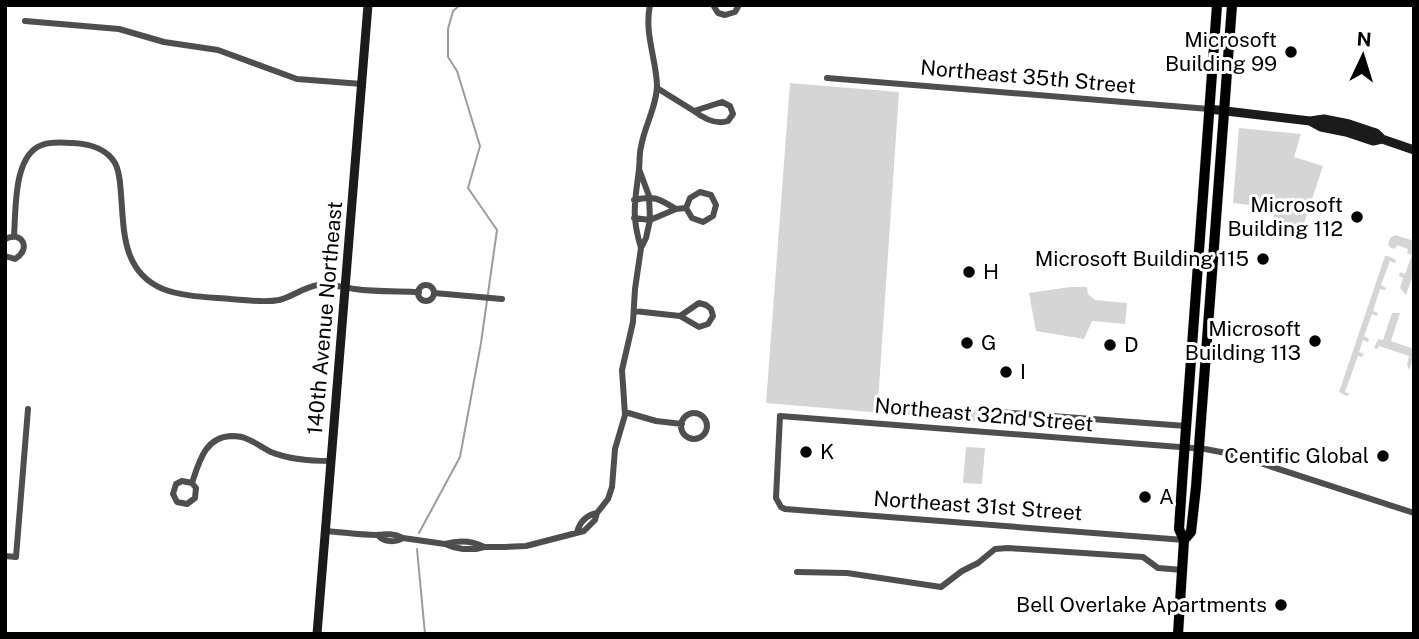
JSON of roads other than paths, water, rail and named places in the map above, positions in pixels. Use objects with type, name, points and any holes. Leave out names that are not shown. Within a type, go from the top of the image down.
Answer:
[{"type":"main road","points":[[1178,634],[1184,540],[1179,529],[1217,5]]},
{"type":"main road","points":[[1184,540],[1191,532],[1199,449],[1232,5]]},
{"type":"street","name":"140th Avenue Northeast","points":[[317,634],[368,5]]},
{"type":"street","points":[[641,248],[635,229],[634,200],[640,148],[657,88],[648,27],[650,5]]},
{"type":"street","points":[[713,5],[724,15],[735,12],[739,5]]},
{"type":"street","points":[[25,21],[119,29],[164,41],[218,50],[298,79],[362,84]]},
{"type":"street","name":"Northeast 35th Street","points":[[828,78],[1225,110],[1310,121],[1321,127],[1373,141],[1382,139],[1414,150]]},
{"type":"street","points":[[657,88],[703,118],[723,123],[733,114],[730,106],[722,102],[694,111]]},
{"type":"street","points":[[14,236],[20,170],[25,158],[42,145],[80,144],[100,149],[113,160],[119,175],[127,251],[139,271],[156,286],[184,295],[266,302],[315,286],[419,292],[420,298],[425,300],[430,300],[434,293],[502,299]]},
{"type":"street","points":[[325,531],[397,535],[453,548],[477,549],[526,545],[584,531],[589,527],[608,499],[612,486],[615,449],[625,412],[622,370],[634,311],[641,248],[650,220],[649,196],[639,169]]},
{"type":"street","points":[[700,192],[711,195],[716,205],[713,216],[703,222],[692,219],[686,208],[690,198],[700,192]]},
{"type":"street","points":[[634,200],[649,196],[676,209]]},
{"type":"street","points":[[634,218],[650,220],[676,209],[686,208]]},
{"type":"street","points":[[5,239],[14,236],[23,242],[24,248],[15,259],[5,256]]},
{"type":"street","points":[[634,311],[680,316],[699,327],[710,322],[713,316],[709,307],[699,303],[680,316]]},
{"type":"street","points":[[5,556],[16,557],[27,409]]},
{"type":"street","name":"Northeast 32nd Street","points":[[984,411],[1186,426]]},
{"type":"street","points":[[625,412],[656,421],[682,424]]},
{"type":"street","points":[[698,414],[704,417],[707,428],[702,437],[691,438],[683,431],[682,424],[687,415],[698,414]]},
{"type":"street","name":"Northeast 32nd Street","points":[[776,498],[780,416],[1226,453],[1414,513]]},
{"type":"street","points":[[192,483],[205,450],[219,438],[226,436],[246,438],[272,453],[287,457],[331,461]]},
{"type":"street","name":"Northeast 31st Street","points":[[776,498],[780,507],[785,509],[1184,540]]},
{"type":"street","points":[[797,572],[847,573],[941,587],[995,549],[1008,548],[1143,557],[1158,568],[1183,570]]},
{"type":"waterway","points":[[419,533],[460,457],[481,343],[497,230],[468,188],[480,146],[457,71],[448,57],[448,29],[453,11],[460,5]]},
{"type":"waterway","points":[[417,549],[425,634]]},
{"type":"place","name":"Microsoft Building 99","points":[[1291,52]]},
{"type":"place","name":"Microsoft Building 112","points":[[1357,217]]},
{"type":"place","name":"Microsoft Building 115","points":[[1263,259]]},
{"type":"place","name":"H","points":[[969,272]]},
{"type":"place","name":"Microsoft Building 113","points":[[1315,341]]},
{"type":"place","name":"G","points":[[967,343]]},
{"type":"place","name":"D","points":[[1110,345]]},
{"type":"place","name":"I","points":[[1006,372]]},
{"type":"place","name":"K","points":[[806,452]]},
{"type":"place","name":"Centific Global","points":[[1383,456]]},
{"type":"place","name":"A","points":[[1145,497]]},
{"type":"place","name":"Bell Overlake Apartments","points":[[1281,605]]}]
